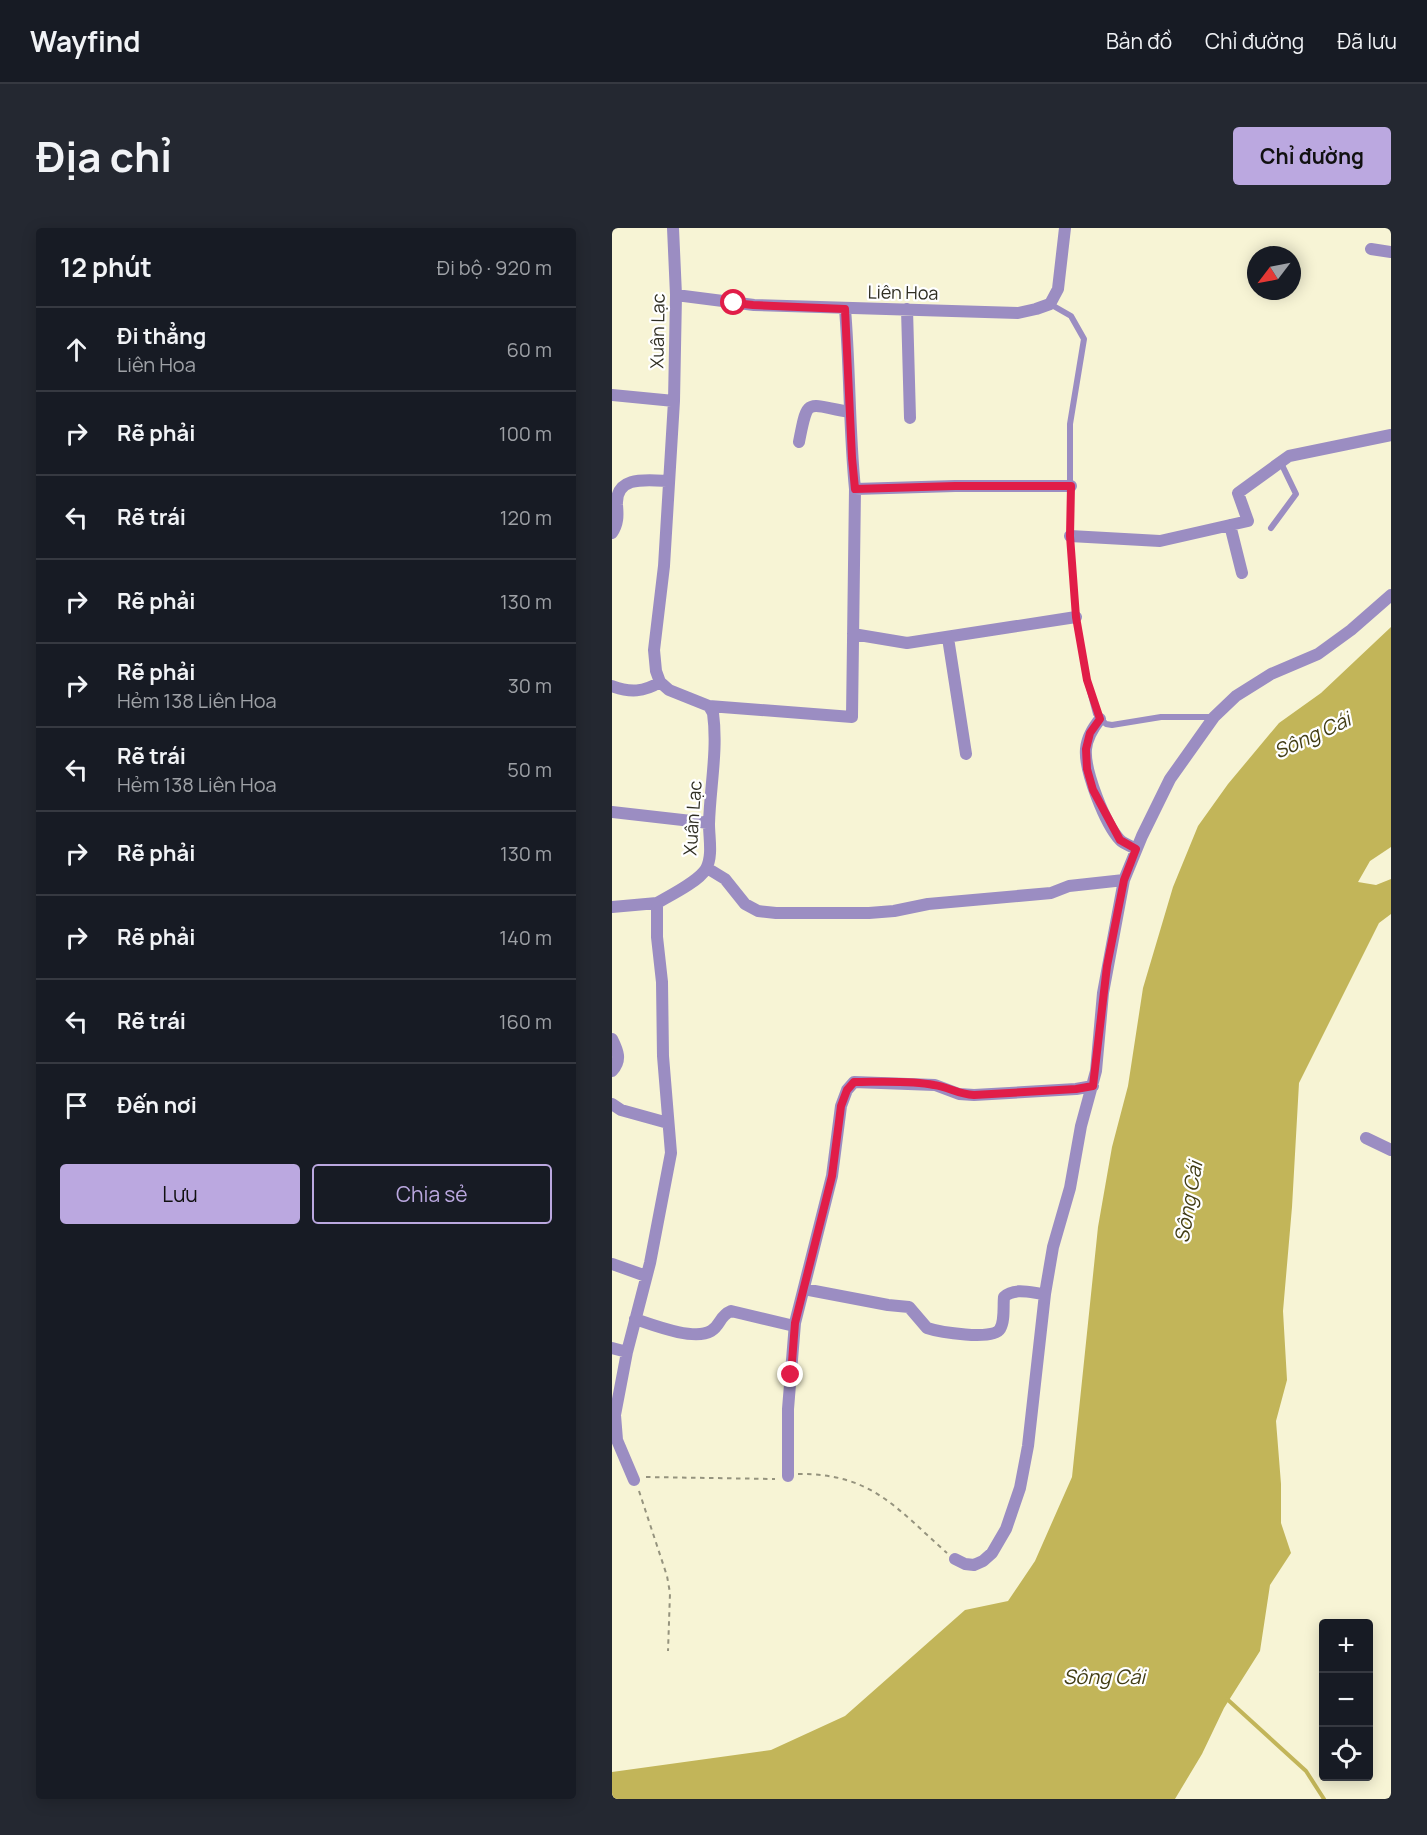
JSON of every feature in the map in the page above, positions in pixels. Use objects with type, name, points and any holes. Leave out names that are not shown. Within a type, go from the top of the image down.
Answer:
[{"type":"street","name":"Xuân Lạc","points":[[660,682],[656,671],[654,650],[665,556],[674,401],[676,295],[673,228]]},
{"type":"street","points":[[1050,304],[1058,289],[1065,228]]},
{"type":"street","points":[[1371,249],[1391,252]]},
{"type":"street","name":"Liên Hoa","points":[[676,295],[753,305],[845,309],[1018,313],[1050,304]]},
{"type":"street","points":[[612,686],[642,691],[660,682],[669,690],[709,706],[852,717],[855,489],[845,309]]},
{"type":"street","points":[[907,309],[910,418]]},
{"type":"street","points":[[612,395],[674,401]]},
{"type":"street","points":[[799,442],[805,410],[809,406],[816,405],[850,412]]},
{"type":"street","points":[[1070,536],[1160,541],[1248,521],[1238,494],[1289,456],[1391,435]]},
{"type":"street","points":[[612,533],[618,517],[617,495],[620,487],[626,483],[640,481],[669,481]]},
{"type":"street","points":[[855,489],[1071,486]]},
{"type":"street","points":[[1230,525],[1242,573]]},
{"type":"street","points":[[955,1559],[974,1565],[983,1561],[999,1544],[1020,1488],[1028,1446],[1045,1294],[1053,1247],[1070,1188],[1082,1126],[1093,1086],[1103,993],[1124,880],[1136,849],[1170,779],[1214,717],[1236,696],[1271,674],[1318,654],[1351,630],[1391,595]]},
{"type":"street","points":[[853,634],[907,643],[1076,617]]},
{"type":"street","points":[[948,638],[966,754]]},
{"type":"street","name":"Xuân Lạc","points":[[657,903],[700,876],[707,868],[710,845],[714,721],[709,706]]},
{"type":"street","points":[[1100,719],[1090,733],[1086,749],[1087,769],[1093,790],[1120,840],[1136,849]]},
{"type":"street","points":[[612,812],[709,823]]},
{"type":"street","points":[[707,868],[725,879],[745,904],[758,911],[776,913],[848,914],[894,911],[928,904],[1051,893],[1069,886],[1124,880]]},
{"type":"street","points":[[612,907],[657,903],[657,937],[662,982],[663,1056],[671,1164],[627,1352],[614,1425],[617,1440],[634,1480]]},
{"type":"street","points":[[612,1039],[619,1062],[612,1071]]},
{"type":"street","points":[[788,1476],[788,1409],[795,1323],[832,1176],[841,1106],[850,1085],[859,1082],[928,1084],[959,1094],[974,1095],[1093,1086]]},
{"type":"street","points":[[612,1104],[621,1110],[668,1123]]},
{"type":"street","points":[[1366,1138],[1391,1150]]},
{"type":"street","points":[[612,1264],[646,1276]]},
{"type":"street","points":[[804,1289],[909,1307],[927,1328],[982,1336],[996,1333],[1001,1328],[1004,1297],[1008,1293],[1045,1294]]},
{"type":"street","points":[[635,1319],[679,1332],[699,1334],[717,1327],[723,1314],[731,1311],[790,1325],[795,1323]]},
{"type":"street","points":[[612,1348],[627,1352]]},
{"type":"lane","points":[[1050,304],[1071,316],[1084,339],[1070,424],[1070,536],[1076,617],[1087,680],[1100,719],[1112,725],[1161,717],[1214,717]]},
{"type":"lane","points":[[1271,528],[1296,494],[1281,463]]},
{"type":"path","points":[[668,1651],[670,1593],[667,1576],[634,1480],[645,1478],[776,1479],[800,1473],[834,1476],[878,1493],[895,1505],[955,1559]]},
{"type":"water","name":"Sông Cái","points":[[1391,627],[1391,847],[1370,861],[1358,882],[1376,885],[1391,879],[1391,914],[1379,923],[1299,1083],[1283,1311],[1287,1380],[1276,1421],[1281,1484],[1281,1523],[1291,1553],[1270,1585],[1260,1651],[1224,1708],[1202,1754],[1175,1799],[612,1799],[612,1772],[771,1750],[845,1716],[965,1610],[1008,1601],[1035,1561],[1072,1477],[1098,1227],[1112,1147],[1128,1086],[1143,988],[1173,887],[1198,826],[1228,784],[1279,723],[1321,693]]},
{"type":"waterway","points":[[1227,1699],[1306,1771],[1324,1799]]},
{"type":"route","points":[[734,303],[845,309],[855,489],[1071,486],[1070,536],[1076,617],[1087,680],[1096,714],[1100,719],[1090,733],[1086,749],[1087,769],[1093,790],[1120,840],[1136,849],[1124,880],[1107,966],[1093,1086],[974,1095],[959,1094],[935,1085],[854,1082],[850,1085],[841,1106],[832,1176],[795,1323],[791,1375]]}]
